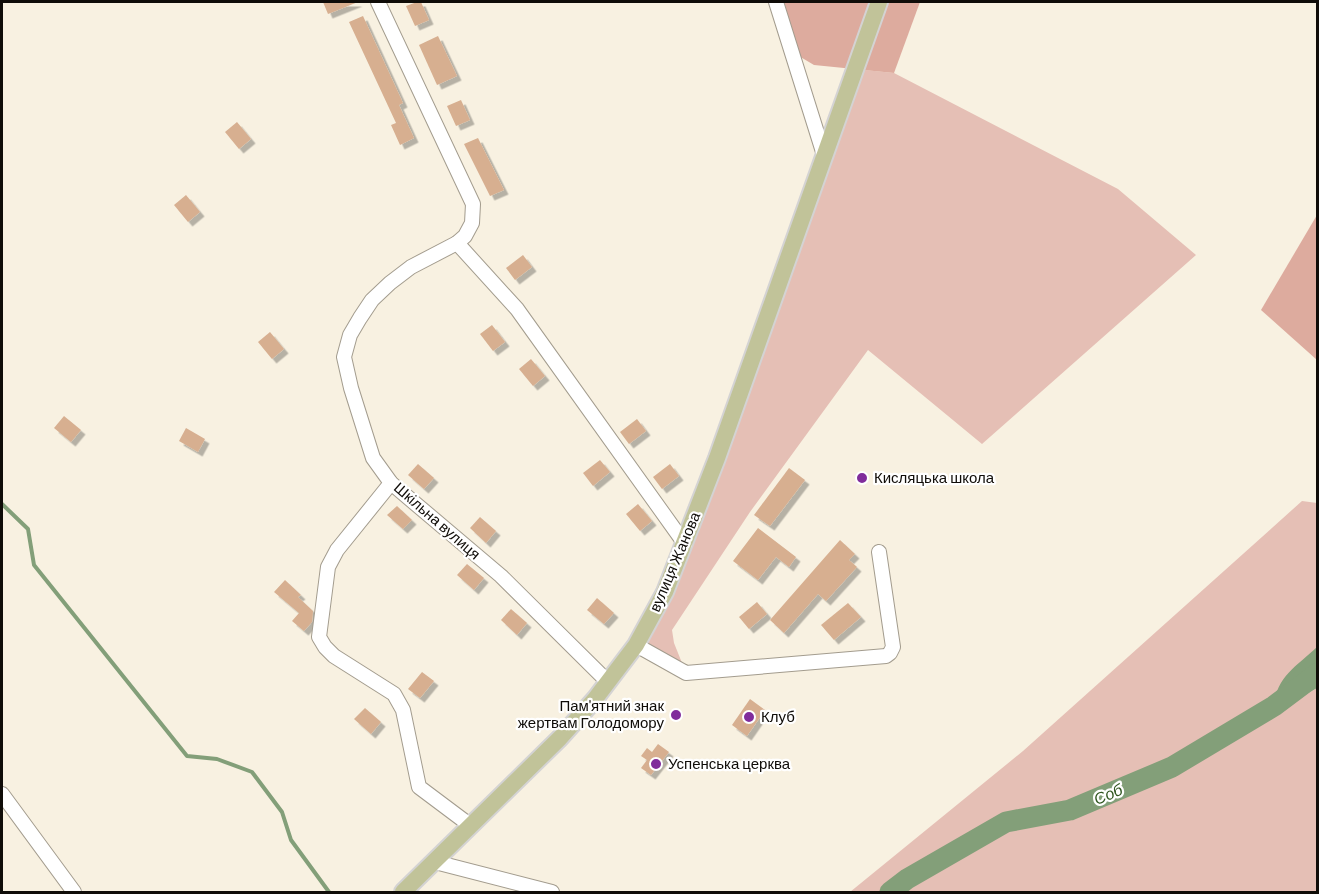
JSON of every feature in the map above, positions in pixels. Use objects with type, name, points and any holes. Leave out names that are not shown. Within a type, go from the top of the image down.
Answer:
[{"type":"main road","name":"вулиця Жанова","points":[[403,892],[560,738],[636,645],[665,592],[685,544],[879,2]]},
{"type":"street","points":[[378,2],[473,204],[472,223],[465,236],[457,243],[517,309],[685,544]]},
{"type":"street","points":[[776,2],[824,155]]},
{"type":"street","name":"Шкільна вулиця","points":[[457,243],[411,267],[390,283],[366,309],[350,335],[344,357],[351,388],[374,458],[391,483],[501,576],[608,682]]},
{"type":"street","points":[[391,483],[337,550],[328,567],[319,637],[334,656],[394,694],[403,710],[419,787],[471,826]]},
{"type":"street","points":[[636,645],[686,673],[886,656],[893,648],[879,552]]},
{"type":"street","points":[[2,794],[74,892]]},
{"type":"street","points":[[435,862],[552,892]]},
{"type":"shaded area","points":[[776,2],[920,2],[894,73],[814,65],[792,52]]},
{"type":"shaded area","points":[[855,69],[894,73],[1118,189],[1196,255],[982,444],[868,350],[750,512],[672,630],[674,643],[686,673],[636,645],[665,592]]},
{"type":"shaded area","points":[[1317,215],[1317,360],[1261,310]]},
{"type":"shaded area","points":[[1302,501],[1317,503],[1317,673],[1275,706],[1286,706],[1317,688],[1317,892],[850,892],[1023,751]]},
{"type":"shaded area","points":[[1317,647],[1317,688],[1285,706],[1274,706],[1283,680]]},
{"type":"building","points":[[323,2],[358,2],[328,14]]},
{"type":"building","points":[[421,2],[429,20],[415,26],[406,6]]},
{"type":"building","points":[[363,16],[403,103],[399,105],[414,138],[400,145],[391,125],[396,123],[349,22]]},
{"type":"building","points":[[438,36],[457,76],[437,85],[419,45]]},
{"type":"building","points":[[461,100],[470,120],[456,126],[447,106]]},
{"type":"building","points":[[237,122],[251,139],[239,149],[225,132]]},
{"type":"building","points":[[478,138],[504,190],[490,196],[464,144]]},
{"type":"building","points":[[186,195],[200,212],[188,222],[174,205]]},
{"type":"building","points":[[523,255],[532,267],[515,280],[506,268]]},
{"type":"building","points":[[492,325],[505,342],[493,351],[480,334]]},
{"type":"building","points":[[270,332],[284,349],[272,359],[258,342]]},
{"type":"building","points":[[531,359],[545,376],[533,386],[519,369]]},
{"type":"building","points":[[64,416],[81,430],[71,442],[54,428]]},
{"type":"building","points":[[637,419],[646,431],[629,444],[620,432]]},
{"type":"building","points":[[186,428],[205,439],[198,452],[179,441]]},
{"type":"building","points":[[600,460],[610,472],[593,486],[583,473]]},
{"type":"building","points":[[418,464],[434,478],[424,489],[408,475]]},
{"type":"building","points":[[670,464],[679,476],[662,489],[653,477]]},
{"type":"building","points":[[789,468],[805,480],[770,526],[754,515]]},
{"type":"building","points":[[638,504],[652,521],[640,531],[626,514]]},
{"type":"building","points":[[397,506],[412,520],[403,529],[387,515]]},
{"type":"building","points":[[480,517],[496,531],[486,543],[470,528]]},
{"type":"building","points":[[758,528],[796,557],[789,567],[776,557],[758,580],[733,561]]},
{"type":"building","points":[[840,540],[855,554],[849,560],[857,567],[826,601],[818,594],[784,633],[770,620]]},
{"type":"building","points":[[467,564],[484,578],[474,590],[457,575]]},
{"type":"building","points":[[285,580],[301,595],[298,597],[313,611],[312,622],[304,631],[292,621],[299,613],[274,592]]},
{"type":"building","points":[[597,598],[614,613],[604,624],[587,610]]},
{"type":"building","points":[[757,602],[767,614],[749,629],[739,617]]},
{"type":"building","points":[[848,603],[861,617],[834,640],[821,625]]},
{"type":"building","points":[[511,609],[527,623],[517,635],[501,620]]},
{"type":"building","points":[[422,672],[434,681],[420,698],[408,689]]},
{"type":"building","name":"Клуб","points":[[750,699],[765,710],[747,736],[732,725]]},
{"type":"building","points":[[365,708],[381,722],[371,734],[354,719]]},
{"type":"building","name":"Успенська церква","points":[[658,744],[669,752],[651,775],[641,768],[647,760],[641,756],[647,748],[652,752]]},
{"type":"waterway","points":[[2,504],[28,529],[34,565],[187,756],[217,759],[252,772],[282,812],[291,840],[329,892]]},
{"type":"waterway","name":"Соб","points":[[890,892],[907,879],[1006,822],[1070,810],[1172,767],[1274,706],[1318,673]]},
{"type":"place","name":"Кисляцька школа","points":[[862,478]]},
{"type":"place","name":"Пам'ятний знак жертвам Голодомору","points":[[676,715]]},
{"type":"place","name":"Клуб","points":[[749,717]]},
{"type":"place","name":"Успенська церква","points":[[656,764]]}]
